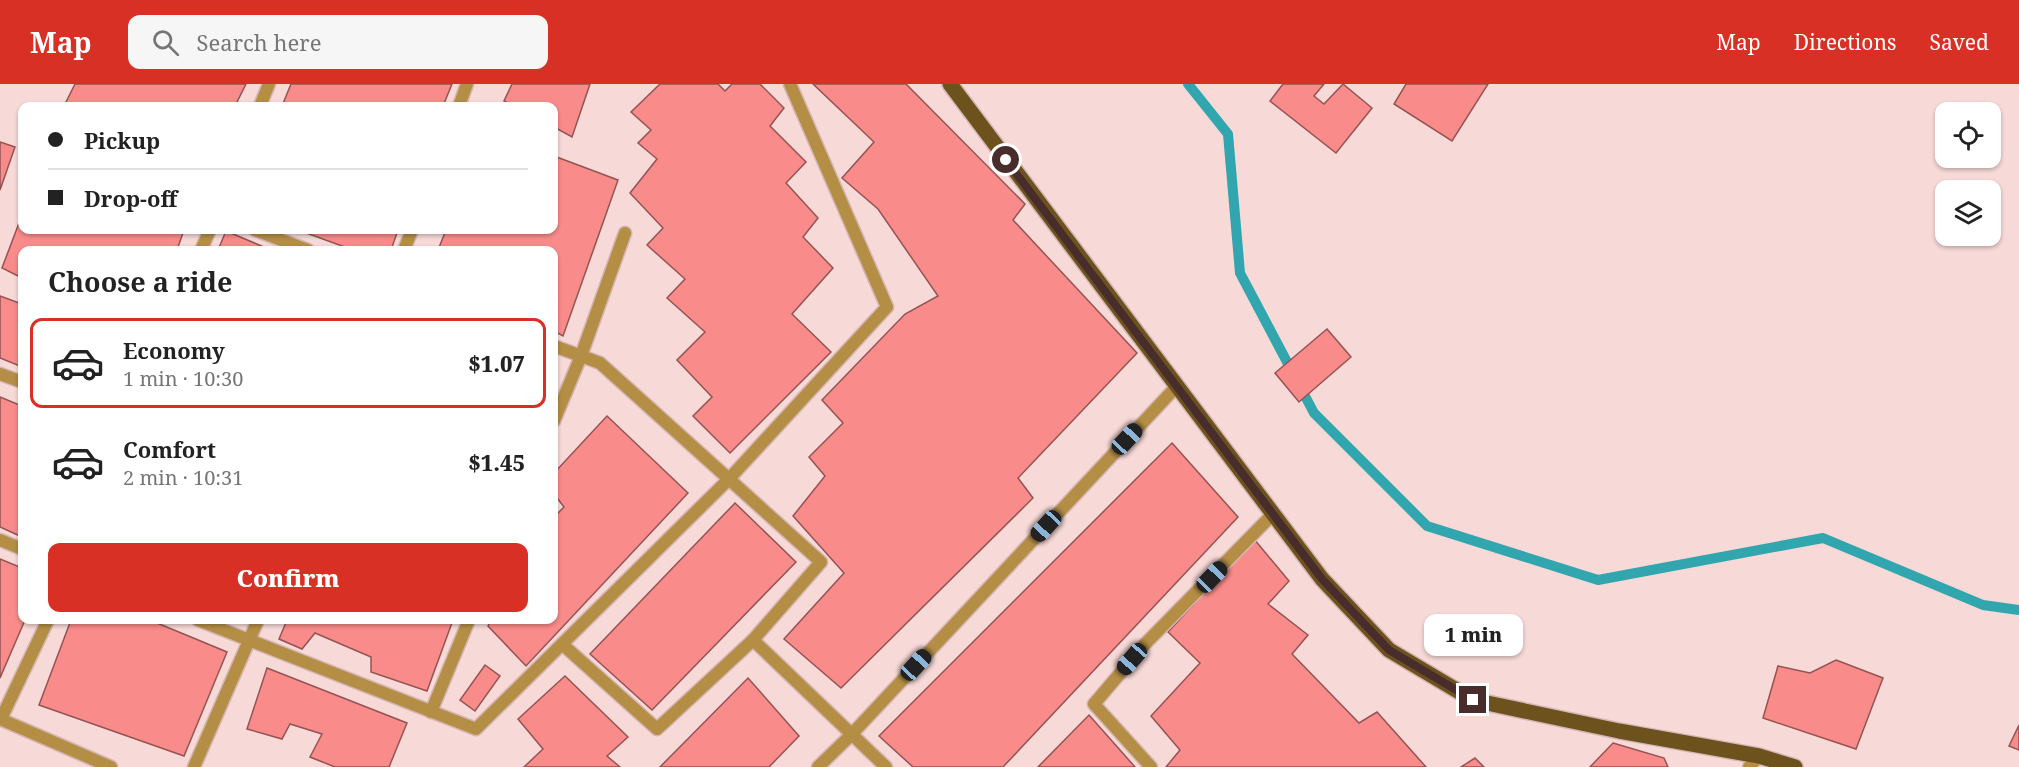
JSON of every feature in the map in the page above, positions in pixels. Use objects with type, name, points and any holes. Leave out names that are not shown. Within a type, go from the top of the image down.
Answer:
[{"type":"main road","points":[[950,84],[1322,579],[1389,650],[1473,700],[1754,761],[1795,767]]},
{"type":"street","points":[[262,102],[269,84]]},
{"type":"street","points":[[460,102],[467,84]]},
{"type":"street","points":[[208,624],[476,729],[729,479],[887,307],[790,84]]},
{"type":"street","points":[[558,411],[626,233]]},
{"type":"street","points":[[266,234],[297,246]]},
{"type":"street","points":[[558,347],[600,363],[821,562],[753,640],[657,729],[562,644]]},
{"type":"street","points":[[0,374],[18,381]]},
{"type":"street","points":[[818,767],[851,735],[1176,387]]},
{"type":"street","points":[[1151,767],[1094,704],[1145,644],[1273,514]]},
{"type":"street","points":[[0,540],[18,547]]},
{"type":"street","points":[[46,624],[0,719],[111,767]]},
{"type":"street","points":[[194,767],[256,624]]},
{"type":"street","points":[[431,712],[468,624]]},
{"type":"street","points":[[753,640],[886,767]]},
{"type":"building","points":[[75,84],[246,84],[237,102],[66,102]]},
{"type":"building","points":[[291,84],[452,84],[445,102],[284,102]]},
{"type":"building","points":[[512,84],[590,84],[572,137],[558,129],[558,102],[504,101]]},
{"type":"building","points":[[660,84],[718,84],[725,91],[732,84],[760,84],[784,108],[770,126],[806,162],[786,183],[818,218],[803,237],[833,268],[792,314],[831,352],[730,453],[693,416],[712,397],[677,360],[705,332],[667,298],[685,279],[647,245],[663,228],[630,193],[657,159],[638,143],[651,130],[631,112]]},
{"type":"building","points":[[813,84],[906,84],[1025,204],[1013,220],[1137,353],[1018,478],[1033,498],[841,688],[784,639],[844,573],[793,516],[825,476],[809,457],[843,423],[822,400],[905,314],[938,296],[878,209],[842,178],[874,142]]},
{"type":"building","points":[[1283,84],[1324,84],[1314,96],[1324,104],[1343,84],[1372,108],[1336,153],[1270,101]]},
{"type":"building","points":[[1406,84],[1488,84],[1452,141],[1394,104]]},
{"type":"building","points":[[0,142],[15,147],[0,190]]},
{"type":"building","points":[[558,158],[618,180],[563,336],[558,333],[558,246],[440,246],[444,234],[558,234]]},
{"type":"building","points":[[18,226],[18,234],[183,234],[178,246],[18,246],[18,276],[2,268]]},
{"type":"building","points":[[225,234],[233,234],[262,246],[220,246]]},
{"type":"building","points":[[309,234],[397,234],[392,246],[342,246]]},
{"type":"building","points":[[0,296],[18,303],[18,365],[0,358]]},
{"type":"building","points":[[1327,329],[1351,357],[1299,402],[1275,373]]},
{"type":"building","points":[[0,397],[18,404],[18,535],[0,527]]},
{"type":"building","points":[[607,416],[688,493],[526,666],[488,626],[489,624],[558,624],[558,513],[564,507],[558,499],[558,469]]},
{"type":"building","points":[[1172,443],[1238,517],[1003,767],[913,767],[879,736]]},
{"type":"building","points":[[735,503],[796,562],[652,710],[590,654]]},
{"type":"building","points":[[1254,539],[1289,581],[1268,604],[1308,635],[1292,654],[1359,723],[1377,712],[1426,767],[1166,767],[1180,750],[1151,716],[1200,663],[1168,632]]},
{"type":"building","points":[[0,559],[18,566],[18,624],[23,624],[0,678]]},
{"type":"building","points":[[69,624],[160,624],[227,652],[184,756],[39,705]]},
{"type":"building","points":[[285,624],[452,624],[427,691],[371,672],[371,657],[315,633],[302,649],[279,639]]},
{"type":"building","points":[[1836,660],[1883,678],[1856,749],[1763,718],[1778,666],[1810,673]]},
{"type":"building","points":[[485,665],[500,676],[475,711],[460,700]]},
{"type":"building","points":[[267,668],[407,723],[389,767],[335,767],[310,757],[322,734],[290,724],[282,739],[247,729]]},
{"type":"building","points":[[565,676],[628,737],[607,756],[620,767],[524,767],[543,749],[518,719]]},
{"type":"building","points":[[748,678],[799,736],[769,767],[660,767]]},
{"type":"building","points":[[1089,715],[1135,767],[1038,767]]},
{"type":"building","points":[[2019,725],[2019,750],[2009,746]]},
{"type":"building","points":[[1613,743],[1664,758],[1668,767],[1590,767]]},
{"type":"building","points":[[1475,758],[1484,767],[1461,767]]},
{"type":"waterway","points":[[1188,84],[1228,134],[1240,273],[1314,413],[1427,526],[1598,580],[1823,538],[1983,605],[2019,610]]},
{"type":"route","points":[[1006,160],[1322,579],[1389,650],[1473,700]]}]
